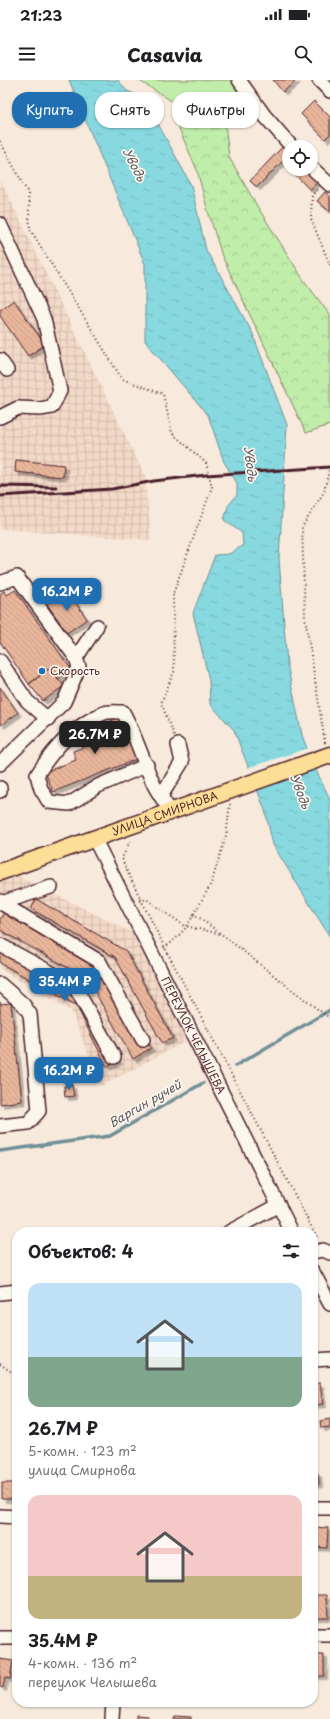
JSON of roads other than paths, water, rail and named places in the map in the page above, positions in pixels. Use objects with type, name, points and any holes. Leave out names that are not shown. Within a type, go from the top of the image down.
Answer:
[{"type":"main road","name":"УЛИЦА СМИРНОВА","points":[[0,872],[171,812],[232,795],[327,749]]},
{"type":"street","points":[[239,80],[264,115],[286,140]]},
{"type":"street","points":[[319,80],[330,91]]},
{"type":"street","points":[[318,174],[328,183]]},
{"type":"street","points":[[0,224],[44,319],[60,390],[52,407],[40,409],[18,408],[0,417]]},
{"type":"street","points":[[0,583],[17,578],[76,658],[79,667],[64,702],[0,764]]},
{"type":"street","points":[[76,658],[97,626]]},
{"type":"street","points":[[0,661],[27,701],[48,719]]},
{"type":"street","points":[[147,765],[98,786],[69,804],[49,802],[40,789],[37,775],[46,761],[65,738],[83,725],[106,712],[123,712],[132,728],[147,765],[154,785],[171,812]]},
{"type":"street","points":[[161,796],[182,762],[178,745]]},
{"type":"street","name":"ПЕРЕУЛОК ЧЕЛЫШЕВА","points":[[94,838],[290,1227]]},
{"type":"street","points":[[0,902],[51,887]]},
{"type":"street","points":[[0,902],[99,961],[144,1040]]},
{"type":"street","points":[[0,945],[74,985],[114,1057]]},
{"type":"street","points":[[0,984],[23,1004],[30,1014],[39,1111],[28,1123],[0,1126]]},
{"type":"street","points":[[238,1227],[279,1205]]},
{"type":"street","points":[[318,1281],[330,1304]]},
{"type":"street","points":[[0,1292],[12,1291]]},
{"type":"street","points":[[318,1360],[330,1359]]},
{"type":"street","points":[[318,1508],[330,1508]]},
{"type":"street","points":[[0,1516],[12,1517]]},
{"type":"street","points":[[318,1635],[330,1635]]},
{"type":"street","points":[[0,1638],[12,1638]]},
{"type":"street","points":[[112,1719],[113,1707]]},
{"type":"water","name":"Уводь","points":[[69,80],[118,80],[130,92],[95,92],[95,128],[160,128],[191,185],[206,250],[252,332],[287,425],[279,559],[287,664],[302,735],[312,762],[330,799],[330,937],[273,845],[265,810],[234,730],[210,704],[209,680],[193,613],[215,555],[229,554],[243,545],[242,533],[224,520],[228,506],[237,495],[237,483],[224,462],[208,415],[145,341],[145,264],[87,124],[87,92],[74,92]]},
{"type":"waterway","name":"Варгин ручей","points":[[235,1066],[330,1010]]},
{"type":"waterway","name":"Варгин ручей","points":[[0,1151],[110,1136],[203,1083]]},
{"type":"railway","points":[[0,496],[112,489],[154,481],[206,475],[330,467]]},
{"type":"railway","points":[[0,486],[56,487]]},
{"type":"place","name":"Скорость","points":[[42,671]]}]
